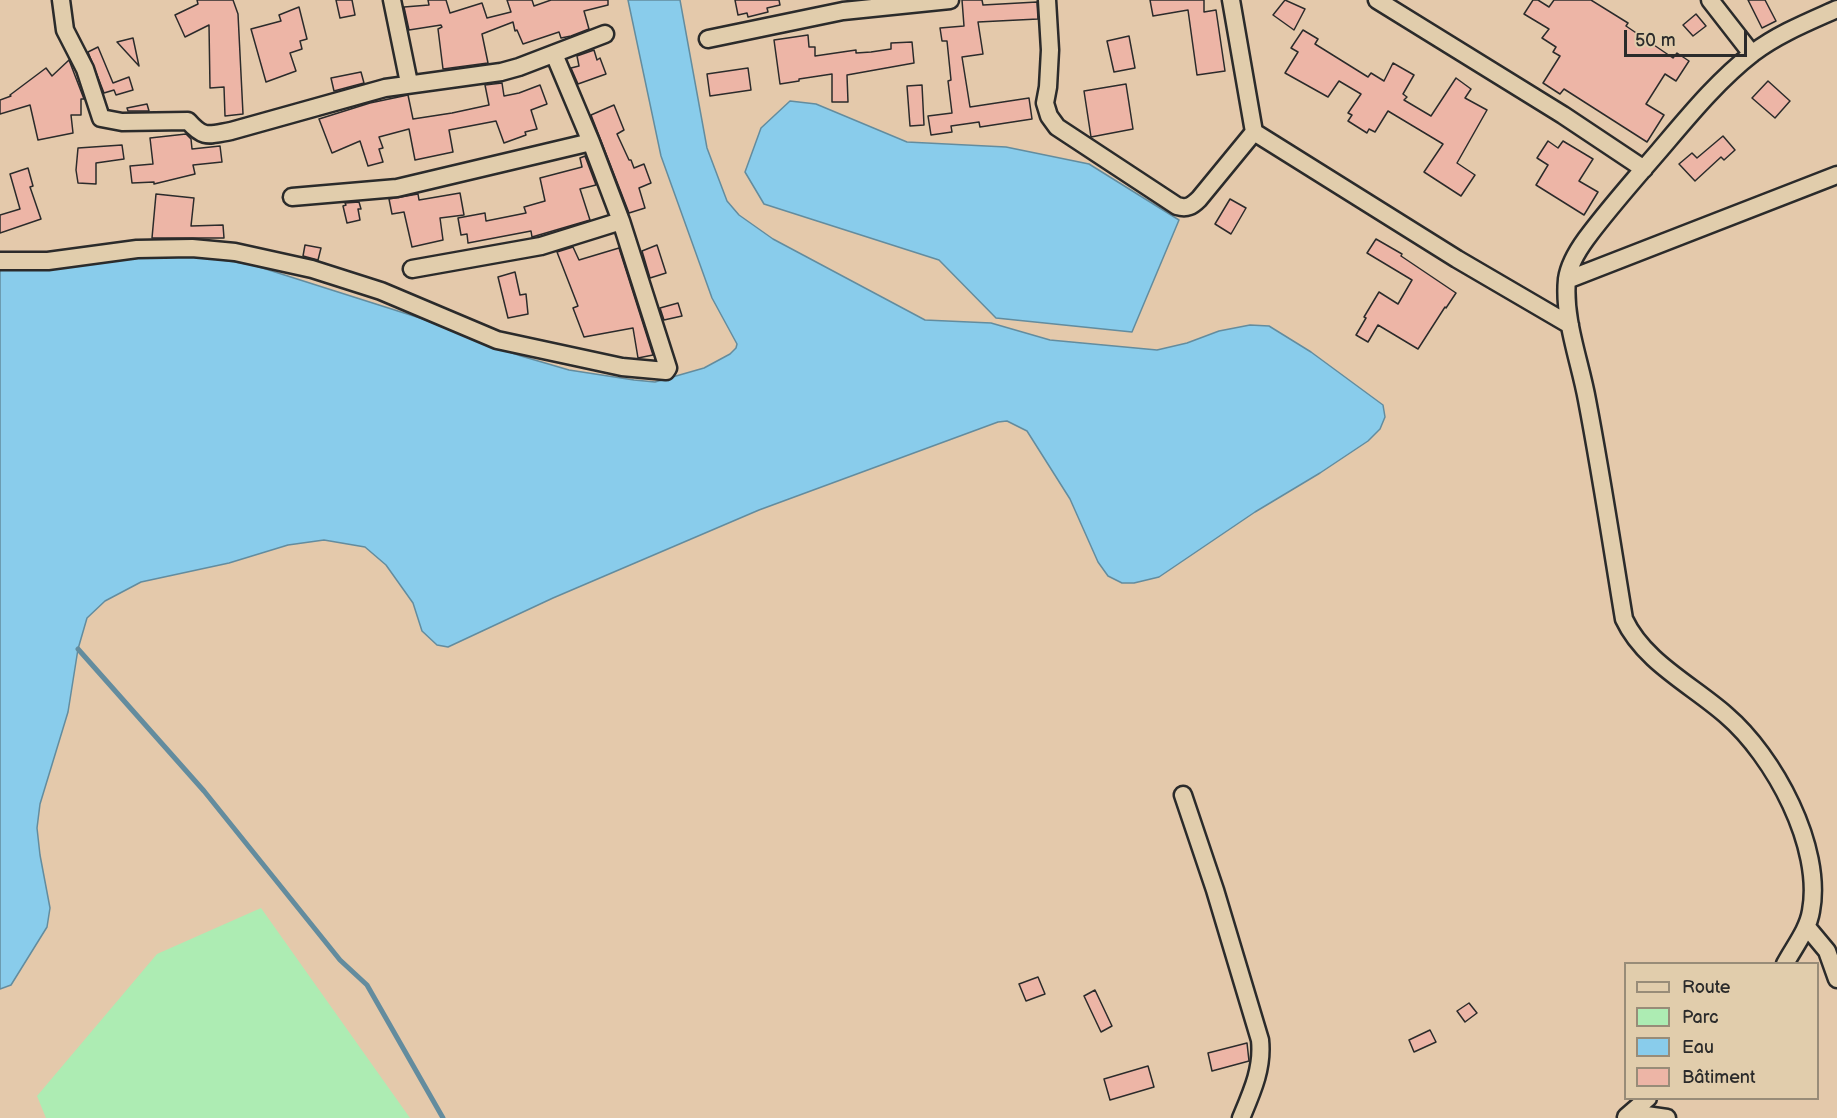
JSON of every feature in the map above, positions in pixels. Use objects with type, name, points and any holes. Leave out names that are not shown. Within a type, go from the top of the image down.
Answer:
[{"type":"street","points":[[62,0],[65,30],[85,69],[103,119],[122,122],[188,121],[200,133],[212,135],[231,132],[409,83],[501,72],[605,34]]},
{"type":"street","points":[[392,0],[409,83]]},
{"type":"street","points":[[708,39],[843,11],[950,0]]},
{"type":"street","points":[[1047,0],[1050,50],[1046,103],[1049,116],[1057,127],[1177,206],[1184,208],[1193,205],[1254,132]]},
{"type":"street","points":[[1231,0],[1254,132],[1466,265],[1570,325]]},
{"type":"street","points":[[1377,0],[1563,115],[1644,169]]},
{"type":"street","points":[[1710,0],[1752,54]]},
{"type":"street","points":[[1786,962],[1806,927],[1811,912],[1812,867],[1803,835],[1780,783],[1737,726],[1643,649],[1624,619],[1603,483],[1587,396],[1570,325],[1567,280],[1569,271],[1585,240],[1695,109],[1752,54],[1789,30],[1837,9]]},
{"type":"street","points":[[0,261],[48,261],[148,249],[192,248],[235,252],[312,269],[381,291],[497,340],[622,368],[666,371],[668,368],[621,221],[554,54]]},
{"type":"street","points":[[292,196],[397,188],[591,142]]},
{"type":"street","points":[[1567,280],[1837,175]]},
{"type":"street","points":[[412,269],[541,246],[621,221]]},
{"type":"street","points":[[1183,795],[1215,890],[1260,1040],[1258,1077],[1241,1118]]},
{"type":"street","points":[[1806,927],[1827,951],[1837,980]]},
{"type":"street","points":[[1629,1115],[1646,1100]]},
{"type":"street","points":[[1629,1115],[1667,1118]]},
{"type":"green space","points":[[261,908],[410,1118],[46,1118],[37,1096],[157,954]]},
{"type":"water","points":[[628,0],[680,0],[707,148],[727,201],[739,215],[773,239],[925,320],[991,323],[1050,340],[1157,350],[1187,343],[1219,331],[1250,325],[1269,326],[1311,352],[1383,405],[1385,417],[1380,429],[1368,441],[1255,512],[1159,577],[1134,583],[1122,583],[1108,576],[1098,562],[1070,499],[1027,431],[1007,421],[998,422],[759,510],[553,598],[448,647],[437,645],[422,631],[413,603],[386,565],[365,547],[324,540],[288,545],[229,563],[141,582],[105,601],[87,618],[78,649],[68,712],[40,804],[37,828],[50,908],[47,927],[11,985],[0,989],[0,268],[108,257],[165,255],[216,259],[253,265],[423,319],[480,342],[569,370],[655,382],[704,368],[730,354],[737,344],[712,298],[661,156]]},
{"type":"water","points":[[790,101],[816,104],[907,142],[1006,147],[1089,164],[1179,220],[1132,332],[996,318],[939,260],[764,204],[745,172],[761,128]]},
{"type":"building","points":[[197,0],[233,0],[238,14],[243,114],[225,116],[224,87],[210,88],[209,25],[185,37],[175,15],[198,4]]},
{"type":"building","points":[[336,0],[352,0],[355,15],[340,18]]},
{"type":"building","points":[[428,0],[446,0],[450,13],[482,3],[487,18],[511,12],[507,0],[532,0],[534,6],[551,0],[608,0],[608,5],[584,11],[589,29],[571,36],[561,38],[559,32],[523,44],[517,30],[515,31],[513,22],[482,34],[488,63],[443,69],[438,29],[442,27],[441,25],[409,30],[404,7],[429,5]]},
{"type":"building","points":[[735,0],[779,0],[780,5],[767,8],[768,12],[748,17],[747,13],[738,15]]},
{"type":"building","points":[[962,0],[982,0],[983,5],[1037,2],[1038,19],[978,22],[983,54],[962,57],[970,107],[1029,98],[1032,119],[980,127],[979,122],[951,126],[952,132],[931,135],[928,116],[952,113],[947,41],[942,41],[940,28],[964,26]]},
{"type":"building","points":[[1150,0],[1204,0],[1204,12],[1216,10],[1225,71],[1197,75],[1188,10],[1153,16]]},
{"type":"building","points":[[1285,0],[1305,9],[1294,30],[1273,15]]},
{"type":"building","points":[[1533,0],[1538,0],[1549,7],[1554,0],[1591,0],[1628,23],[1626,26],[1673,58],[1677,53],[1689,61],[1676,81],[1665,74],[1646,104],[1664,115],[1647,142],[1564,89],[1560,94],[1543,83],[1560,56],[1553,52],[1556,47],[1542,38],[1549,29],[1524,14]]},
{"type":"building","points":[[1748,0],[1765,0],[1776,21],[1762,28]]},
{"type":"building","points":[[299,7],[307,39],[300,41],[302,49],[290,53],[296,71],[266,82],[251,29],[281,21],[279,15]]},
{"type":"building","points":[[1696,14],[1706,26],[1693,36],[1683,25]]},
{"type":"building","points":[[1303,30],[1318,39],[1315,44],[1368,77],[1371,73],[1384,81],[1393,63],[1414,75],[1403,94],[1407,97],[1404,100],[1431,116],[1456,78],[1471,89],[1465,98],[1487,110],[1457,163],[1475,175],[1461,196],[1424,172],[1443,144],[1388,111],[1375,132],[1369,129],[1367,133],[1348,121],[1352,115],[1348,113],[1361,94],[1339,81],[1328,97],[1285,73],[1298,52],[1291,48]]},
{"type":"building","points":[[808,35],[809,47],[815,47],[815,56],[856,50],[856,53],[871,52],[891,49],[891,43],[912,42],[914,63],[847,75],[848,102],[832,102],[832,74],[780,84],[774,40]]},
{"type":"building","points":[[1129,36],[1135,68],[1114,72],[1107,41]]},
{"type":"building","points":[[133,38],[139,66],[117,42]]},
{"type":"building","points":[[98,47],[113,83],[129,77],[133,90],[116,95],[114,90],[104,93],[88,52]]},
{"type":"building","points":[[594,50],[606,74],[578,84],[571,68],[579,66],[577,56]]},
{"type":"building","points":[[69,60],[84,99],[81,99],[81,115],[71,115],[73,133],[38,140],[30,105],[0,114],[0,100],[11,96],[46,68],[52,76]]},
{"type":"building","points":[[748,68],[751,90],[710,96],[707,74]]},
{"type":"building","points":[[361,72],[364,83],[334,91],[331,78]]},
{"type":"building","points":[[1768,81],[1790,101],[1775,118],[1752,98]]},
{"type":"building","points":[[502,83],[504,96],[540,85],[547,104],[531,110],[537,129],[525,132],[526,135],[504,143],[496,121],[449,130],[453,152],[415,160],[409,129],[379,137],[383,148],[379,149],[383,162],[368,166],[360,141],[332,153],[319,119],[370,103],[408,95],[413,119],[452,113],[489,105],[485,85]]},
{"type":"building","points":[[1126,84],[1133,129],[1091,137],[1084,91]]},
{"type":"building","points":[[922,85],[924,125],[910,126],[907,86]]},
{"type":"building","points":[[147,104],[149,111],[128,111],[127,108]]},
{"type":"building","points":[[614,105],[624,130],[617,134],[629,160],[634,168],[644,164],[651,183],[639,188],[645,208],[629,213],[591,115]]},
{"type":"building","points":[[186,134],[191,139],[192,149],[220,146],[222,162],[193,165],[195,174],[154,184],[154,182],[132,183],[130,166],[153,164],[150,138]]},
{"type":"building","points":[[1723,136],[1735,150],[1724,160],[1721,157],[1695,181],[1679,164],[1692,153],[1697,158]]},
{"type":"building","points":[[1548,141],[1558,148],[1563,141],[1593,159],[1579,181],[1598,192],[1584,215],[1536,185],[1548,165],[1537,158]]},
{"type":"building","points":[[122,145],[124,159],[96,163],[96,184],[78,183],[76,170],[78,148]]},
{"type":"building","points":[[585,156],[596,185],[580,189],[590,220],[532,237],[531,231],[468,243],[467,234],[461,235],[458,218],[485,213],[486,221],[526,213],[524,207],[545,201],[540,178],[582,167],[580,158]]},
{"type":"building","points":[[28,168],[33,186],[30,187],[41,219],[0,233],[0,215],[20,209],[10,174]]},
{"type":"building","points":[[460,193],[464,215],[440,218],[443,240],[412,247],[404,212],[392,214],[389,199],[418,194],[419,200]]},
{"type":"building","points":[[156,194],[194,198],[191,226],[223,225],[224,238],[152,238]]},
{"type":"building","points":[[1230,199],[1246,208],[1231,234],[1215,224]]},
{"type":"building","points":[[359,202],[360,220],[347,223],[343,206],[346,205],[345,203]]},
{"type":"building","points":[[1376,239],[1402,254],[1401,256],[1456,293],[1418,349],[1378,325],[1368,342],[1356,335],[1379,292],[1398,304],[1412,280],[1367,253]]},
{"type":"building","points":[[305,245],[321,248],[318,260],[303,256]]},
{"type":"building","points":[[657,245],[666,273],[650,278],[642,251]]},
{"type":"building","points":[[573,247],[579,260],[619,248],[653,355],[638,358],[633,328],[584,337],[573,308],[578,306],[557,252]]},
{"type":"building","points":[[515,272],[520,295],[526,294],[528,314],[508,318],[498,277]]},
{"type":"building","points":[[678,303],[682,316],[664,320],[660,308]]},
{"type":"building","points":[[1038,977],[1045,994],[1026,1001],[1019,984]]},
{"type":"building","points":[[1095,990],[1112,1026],[1101,1032],[1084,996]]},
{"type":"building","points":[[1469,1003],[1477,1013],[1465,1022],[1457,1011]]},
{"type":"building","points":[[1430,1030],[1436,1042],[1414,1052],[1409,1040]]},
{"type":"building","points":[[1247,1043],[1249,1061],[1212,1071],[1208,1053]]},
{"type":"building","points":[[1148,1066],[1154,1087],[1110,1100],[1104,1079]]},
{"type":"waterway","points":[[78,649],[204,791],[340,960],[367,985],[443,1118]]}]
